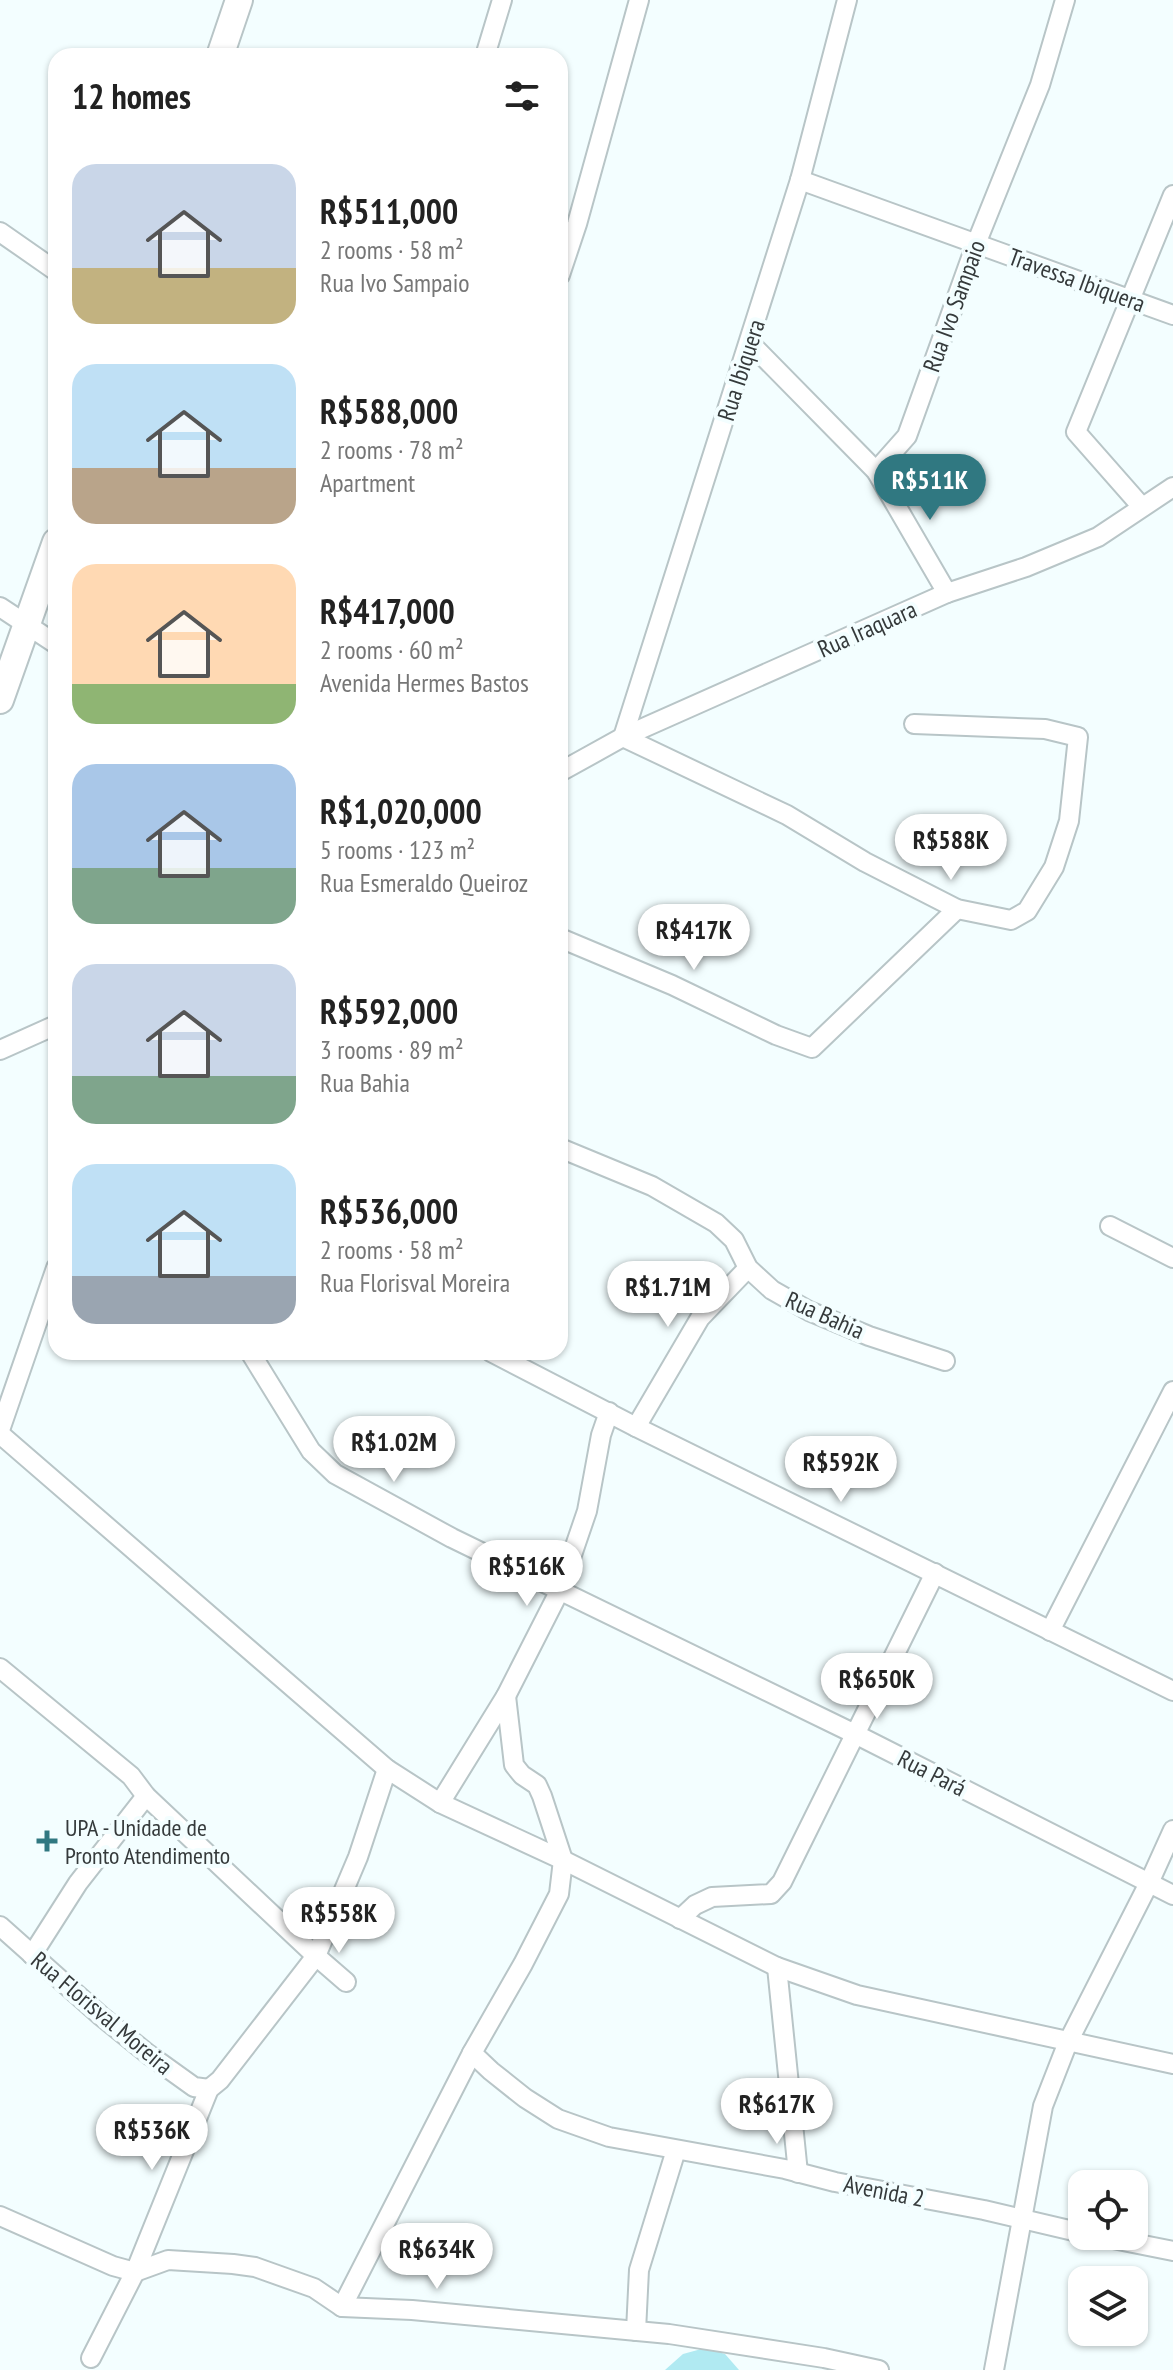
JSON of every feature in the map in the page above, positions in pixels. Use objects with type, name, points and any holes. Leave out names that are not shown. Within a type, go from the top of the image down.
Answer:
[{"type":"street","points":[[223,48],[239,0]]},
{"type":"street","points":[[487,48],[502,0]]},
{"type":"street","points":[[568,251],[639,0]]},
{"type":"street","name":"Rua Ibiquera","points":[[623,737],[800,180],[847,0]]},
{"type":"street","name":"Rua Ivo Sampaio","points":[[876,471],[907,436],[976,244],[1040,85],[1065,0]]},
{"type":"street","name":"Travessa Ibiquera","points":[[800,180],[1173,315]]},
{"type":"street","points":[[1142,507],[1076,432],[1173,195]]},
{"type":"street","points":[[0,232],[48,265]]},
{"type":"street","points":[[750,343],[876,471],[947,593]]},
{"type":"street","name":"Rua Iraquara","points":[[568,764],[947,593],[1026,567],[1098,537],[1173,487]]},
{"type":"street","points":[[0,700],[48,565]]},
{"type":"street","points":[[0,607],[48,639]]},
{"type":"street","points":[[623,737],[787,815],[865,862],[957,909],[1011,920],[1027,911],[1054,867],[1069,821],[1078,737],[1045,729],[914,724]]},
{"type":"street","points":[[568,941],[672,985],[776,1035],[812,1048],[957,909]]},
{"type":"street","points":[[0,1050],[48,1029]]},
{"type":"street","name":"Rua Bahia","points":[[568,1151],[652,1186],[716,1223],[734,1240],[748,1268],[772,1290],[809,1311],[945,1361]]},
{"type":"street","points":[[1110,1226],[1173,1258]]},
{"type":"street","points":[[636,1427],[700,1318],[748,1268]]},
{"type":"street","points":[[48,1291],[0,1432],[387,1769],[440,1803],[563,1860],[777,1967],[857,1995],[1173,2064]]},
{"type":"street","name":"Rua Pará","points":[[255,1360],[311,1451],[335,1474],[452,1538],[855,1734],[1173,1895]]},
{"type":"street","points":[[507,1360],[636,1427],[1173,1691]]},
{"type":"street","points":[[1050,1631],[1173,1391]]},
{"type":"street","points":[[440,1803],[506,1696],[560,1590],[587,1511],[601,1435],[609,1412]]},
{"type":"street","points":[[680,1919],[695,1905],[712,1897],[771,1894],[782,1882],[935,1573]]},
{"type":"street","points":[[0,1668],[131,1776],[146,1796],[346,1982]]},
{"type":"street","points":[[342,2307],[472,2053],[559,1894],[563,1860],[537,1785],[514,1765],[506,1696]]},
{"type":"street","points":[[91,2358],[135,2272],[209,2089],[220,2080],[316,1956],[358,1857],[387,1769]]},
{"type":"street","points":[[32,1955],[78,1883],[146,1796]]},
{"type":"street","points":[[994,2370],[1043,2106],[1068,2042],[1173,1830]]},
{"type":"street","name":"Rua Florisval Moreira","points":[[0,1926],[148,2054],[194,2087],[209,2089]]},
{"type":"street","points":[[777,1967],[798,2173]]},
{"type":"street","name":"Avenida 2","points":[[472,2053],[514,2089],[558,2119],[609,2137],[984,2210],[1068,2230]]},
{"type":"street","points":[[636,2331],[639,2270],[676,2150]]},
{"type":"street","points":[[0,2216],[113,2266],[135,2272],[168,2260],[255,2267],[314,2288],[342,2307],[412,2310],[669,2334],[824,2358],[879,2370]]},
{"type":"street","points":[[1148,2246],[1173,2251]]},
{"type":"shaded area","points":[[705,2348],[725,2354],[739,2370],[665,2370],[683,2354]]},
{"type":"place","name":"UPA - Unidade de Pronto Atendimento","points":[[47,1841]]}]
